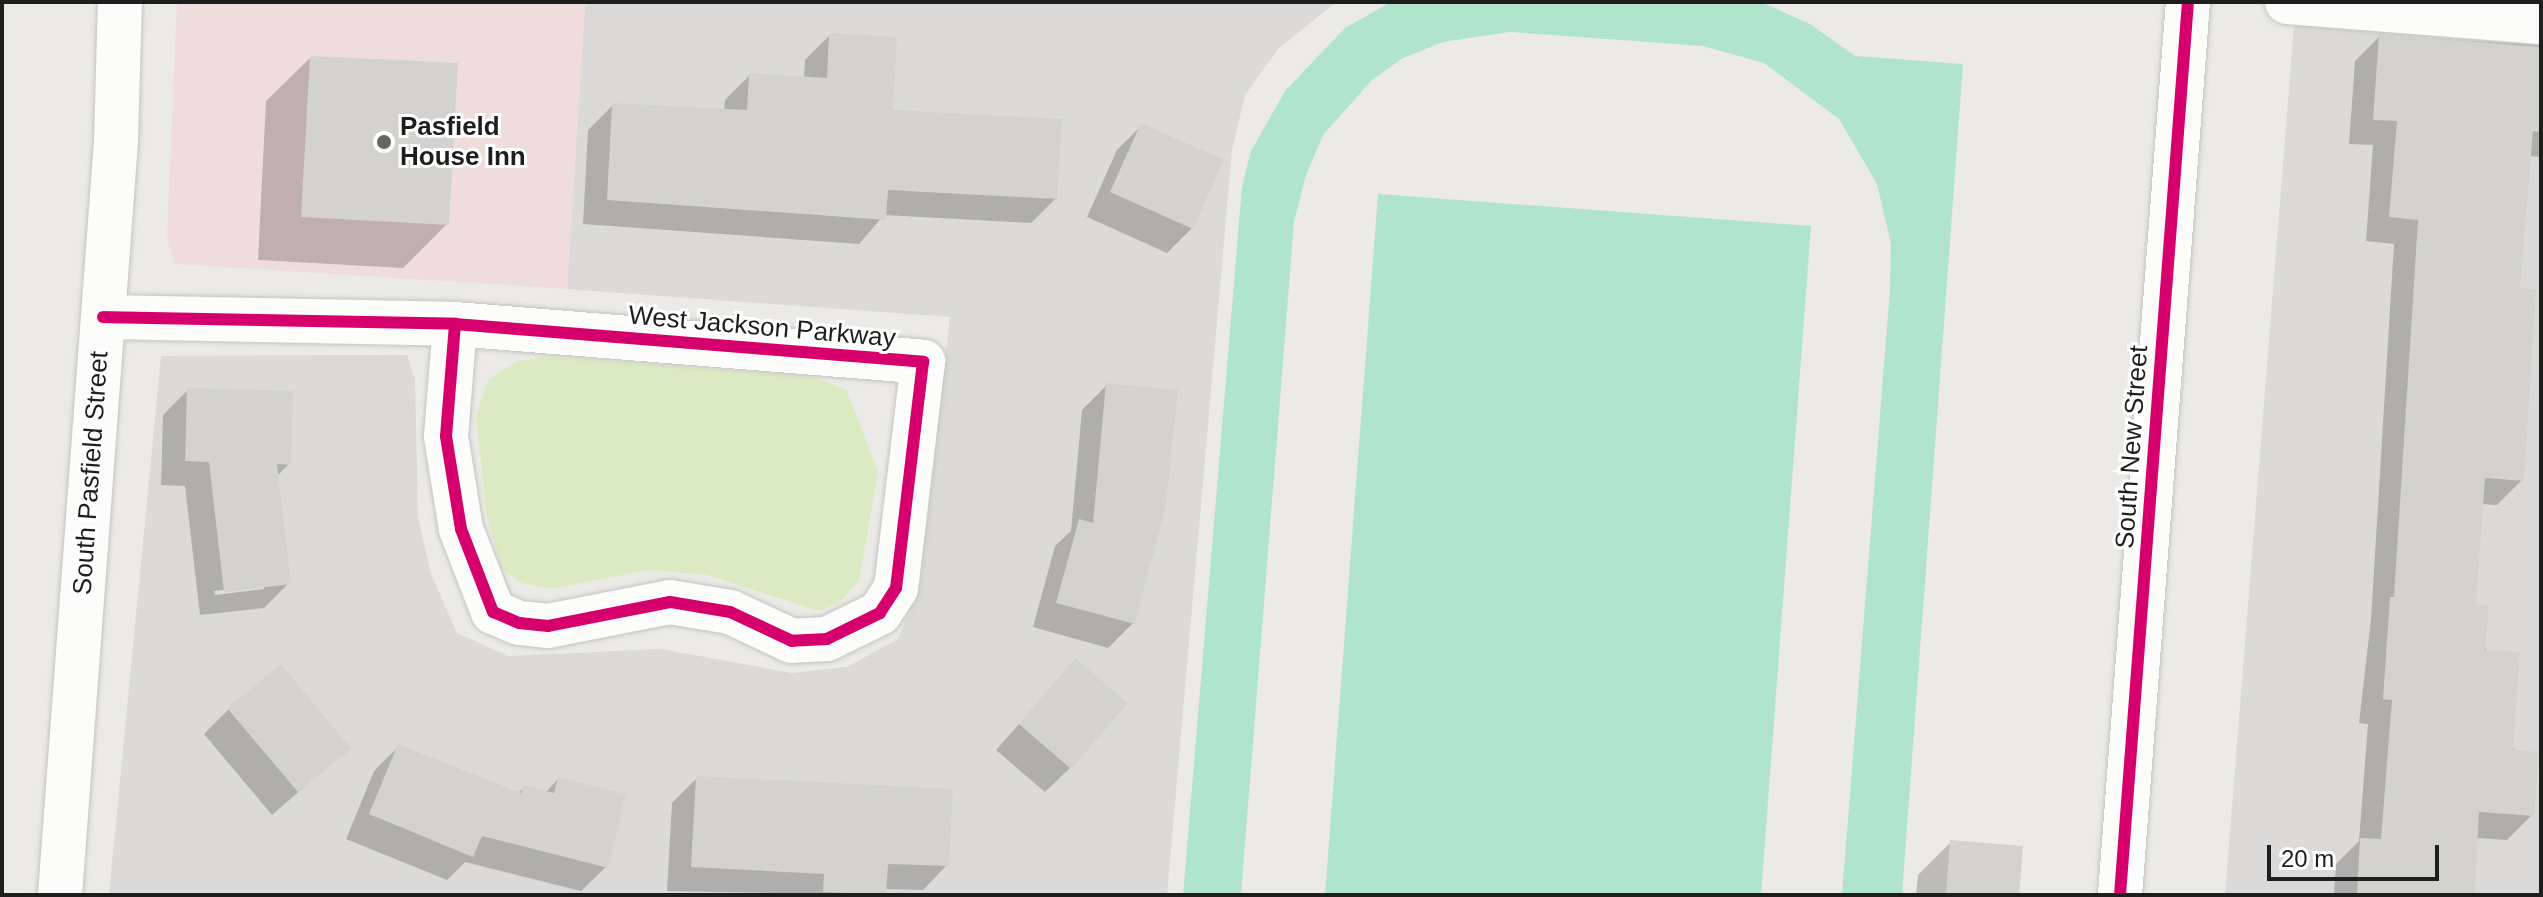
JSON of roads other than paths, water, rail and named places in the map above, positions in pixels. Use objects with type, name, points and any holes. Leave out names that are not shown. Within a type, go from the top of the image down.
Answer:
[{"type":"street","name":"South Pasfield Street","points":[[60,895],[103,317],[120,2]]},
{"type":"street","name":"South New Street","points":[[2120,895],[2188,2]]},
{"type":"street","points":[[2287,2],[2541,22]]},
{"type":"street","name":"West Jackson Parkway","points":[[103,317],[455,324],[923,362],[896,588],[880,613],[815,640],[792,641],[730,612],[670,602],[548,626],[519,623],[493,612],[461,529],[446,436],[455,324]]},
{"type":"place","name":"Pasfield House Inn","points":[[384,142]]}]
